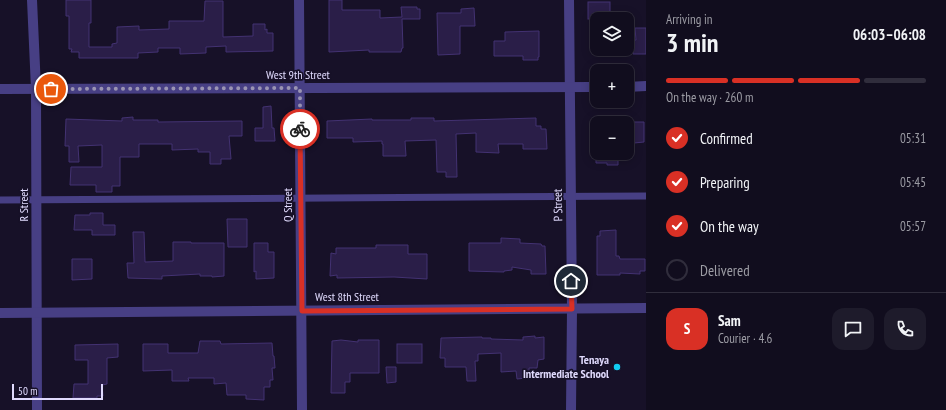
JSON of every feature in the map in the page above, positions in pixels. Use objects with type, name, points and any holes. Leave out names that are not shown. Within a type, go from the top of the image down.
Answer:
[{"type":"street","name":"R Street","points":[[32,0],[36,89],[38,410]]},
{"type":"street","name":"Q Street","points":[[299,0],[302,410]]},
{"type":"street","name":"P Street","points":[[569,0],[572,309],[571,410]]},
{"type":"street","points":[[634,87],[646,86]]},
{"type":"street","name":"West 9th Street","points":[[0,89],[590,87]]},
{"type":"street","name":"West 8th Street","points":[[0,313],[646,308]]},
{"type":"lane","points":[[0,200],[646,196]]},
{"type":"building","points":[[66,0],[91,0],[89,47],[112,47],[112,44],[117,43],[117,27],[139,26],[139,30],[169,29],[169,21],[204,21],[205,1],[223,1],[223,37],[253,36],[253,24],[265,24],[265,30],[267,29],[267,33],[273,33],[273,51],[226,52],[226,46],[206,47],[206,53],[180,54],[180,48],[158,48],[158,52],[138,53],[138,58],[79,58],[79,52],[71,52],[72,49],[69,49],[69,16],[66,16]]},
{"type":"building","points":[[329,0],[342,0],[342,10],[380,10],[380,18],[402,17],[401,7],[417,7],[417,9],[420,9],[420,19],[402,19],[403,48],[401,52],[369,52],[369,50],[329,52]]},
{"type":"building","points":[[588,2],[610,2],[610,12],[590,12],[590,19],[588,19]]},
{"type":"building","points":[[474,8],[475,26],[460,26],[460,54],[438,55],[437,13],[461,13],[461,9]]},
{"type":"building","points":[[635,28],[646,28],[646,54],[634,54],[634,40],[636,40]]},
{"type":"building","points":[[539,31],[538,60],[523,60],[523,56],[494,56],[494,41],[505,41],[505,32]]},
{"type":"building","points":[[271,106],[272,128],[274,128],[275,141],[255,141],[255,128],[263,128],[263,107]]},
{"type":"building","points":[[133,117],[133,120],[158,120],[158,122],[242,121],[242,136],[229,136],[231,159],[221,159],[221,164],[210,164],[210,152],[198,152],[198,149],[172,150],[172,144],[139,144],[139,157],[120,157],[120,186],[112,186],[112,192],[96,192],[96,185],[70,185],[71,167],[102,167],[102,145],[78,146],[79,162],[69,162],[69,146],[65,146],[66,119],[122,121],[122,118]]},
{"type":"building","points":[[411,118],[434,118],[434,121],[536,118],[536,126],[541,126],[541,129],[546,129],[547,149],[523,149],[523,144],[498,144],[499,153],[476,152],[476,133],[456,134],[457,177],[446,177],[446,172],[437,172],[436,140],[405,141],[406,156],[383,156],[382,141],[353,142],[353,138],[327,138],[327,121],[372,119],[411,120]]},
{"type":"building","points":[[634,122],[644,122],[644,142],[634,143]]},
{"type":"building","points":[[596,160],[618,160],[618,165],[596,163]]},
{"type":"building","points":[[90,213],[103,213],[103,225],[115,225],[115,235],[92,235],[92,230],[74,230],[75,215],[90,215]]},
{"type":"building","points":[[227,219],[247,219],[247,247],[228,247]]},
{"type":"building","points":[[616,230],[616,256],[619,256],[620,259],[645,259],[645,271],[640,271],[640,274],[620,273],[620,275],[597,275],[597,236],[600,236],[600,231]]},
{"type":"building","points":[[133,232],[144,232],[145,262],[173,261],[173,242],[224,243],[224,276],[200,276],[200,274],[162,276],[162,279],[128,278],[127,263],[134,263]]},
{"type":"building","points":[[501,238],[520,239],[520,243],[541,244],[542,246],[545,246],[546,274],[531,274],[531,270],[512,267],[512,270],[504,272],[469,271],[469,243],[501,243]]},
{"type":"building","points":[[254,243],[268,243],[268,252],[274,252],[274,278],[256,279],[256,271],[254,272]]},
{"type":"building","points":[[376,245],[408,245],[408,254],[427,254],[427,279],[394,277],[337,278],[337,275],[330,276],[331,253],[336,254],[336,248],[376,248]]},
{"type":"building","points":[[72,259],[92,259],[92,279],[72,280]]},
{"type":"building","points":[[535,336],[535,338],[544,337],[544,359],[538,360],[537,368],[529,368],[529,374],[526,374],[526,378],[517,379],[516,371],[501,372],[501,353],[478,354],[478,361],[475,361],[476,381],[467,381],[466,367],[445,367],[445,358],[440,358],[441,338],[482,337],[491,339],[523,340],[523,337]]},
{"type":"building","points":[[341,340],[358,342],[358,340],[379,340],[379,373],[350,373],[350,382],[345,382],[345,393],[331,393],[332,341]]},
{"type":"building","points":[[200,341],[220,341],[221,344],[272,343],[275,368],[272,368],[273,380],[270,380],[270,387],[264,387],[264,400],[246,399],[246,395],[227,395],[226,383],[214,384],[214,378],[188,378],[189,381],[172,381],[172,370],[143,371],[143,344],[168,344],[168,353],[198,353]]},
{"type":"building","points":[[118,344],[118,357],[107,358],[107,384],[102,385],[103,396],[97,396],[97,398],[73,398],[74,384],[88,384],[88,360],[75,360],[75,345]]},
{"type":"building","points":[[397,344],[422,344],[422,363],[397,363]]},
{"type":"building","points":[[386,367],[396,367],[396,382],[387,383]]},
{"type":"way so far","points":[[51,89],[300,88],[300,129]]},
{"type":"place","name":"Tenaya Intermediate School","points":[[617,367]]},
{"type":"route","points":[[300,129],[302,311],[572,309],[571,281]]}]
